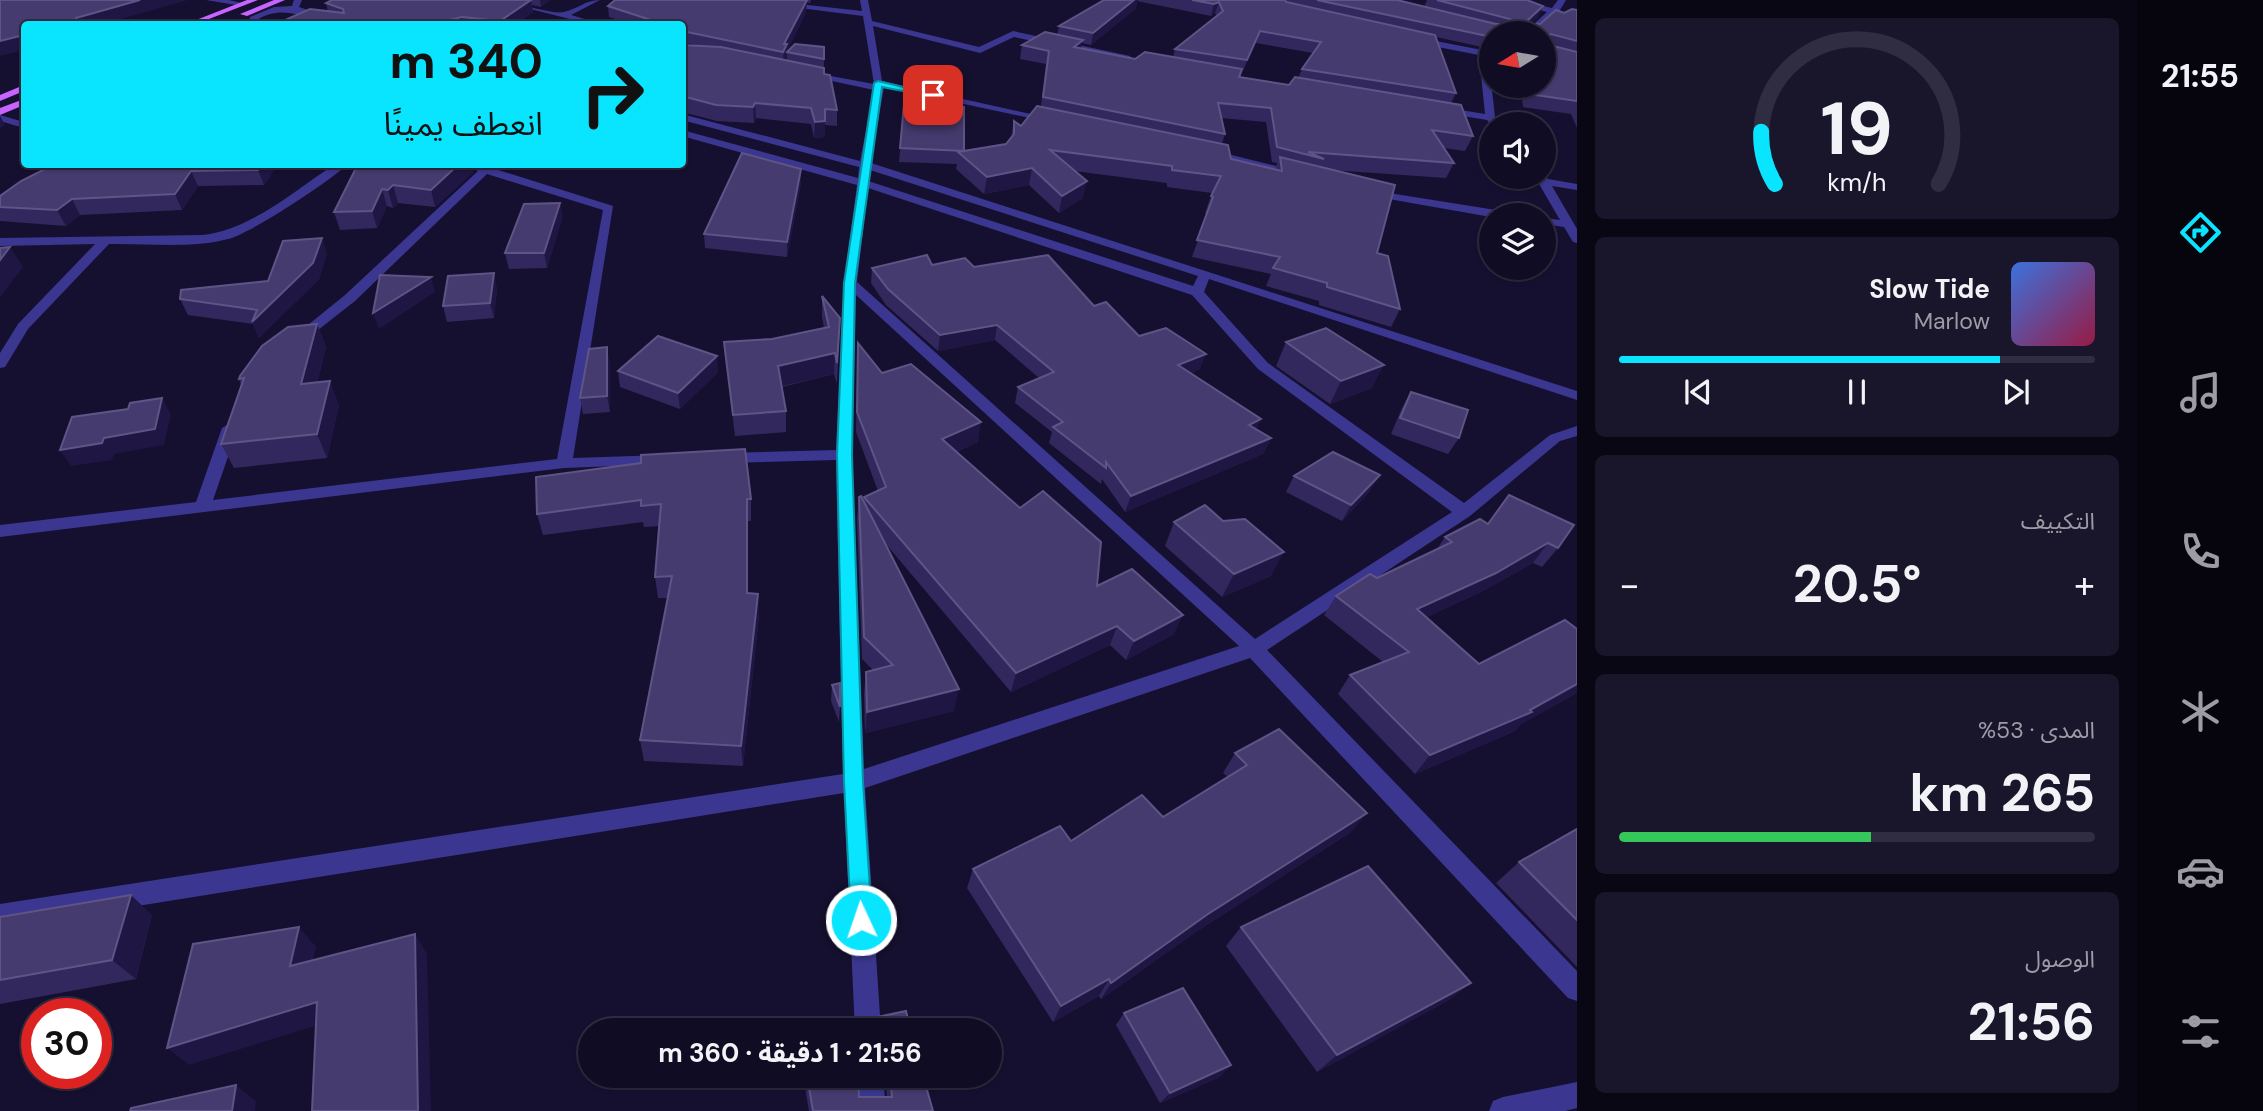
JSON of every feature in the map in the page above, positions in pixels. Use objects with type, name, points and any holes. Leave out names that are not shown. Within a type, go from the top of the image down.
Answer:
[{"type":"main road","points":[[198,21],[254,0]]},
{"type":"main road","points":[[226,21],[281,0]]},
{"type":"main road","points":[[0,98],[21,89]]},
{"type":"main road","points":[[0,112],[21,103]]},
{"type":"street","points":[[210,0],[243,4]]},
{"type":"street","points":[[498,0],[585,21]]},
{"type":"street","points":[[563,16],[596,0]]},
{"type":"street","points":[[740,0],[866,12],[979,50],[1013,34],[1132,59]]},
{"type":"street","points":[[1506,0],[1553,11]]},
{"type":"street","points":[[1542,21],[1562,0]]},
{"type":"street","points":[[253,21],[260,14],[296,4],[335,21]]},
{"type":"street","points":[[866,12],[879,86],[849,283],[845,455],[854,782],[867,1018]]},
{"type":"street","points":[[1406,38],[1479,51]]},
{"type":"street","points":[[803,74],[1068,123]]},
{"type":"street","points":[[1435,109],[1479,118]]},
{"type":"street","points":[[0,118],[21,124]]},
{"type":"street","points":[[686,118],[865,164],[1577,396]]},
{"type":"street","points":[[686,134],[863,183],[1197,292],[1263,366],[1464,512]]},
{"type":"street","points":[[1189,148],[1312,178]]},
{"type":"street","points":[[0,242],[104,242],[227,236],[337,168]]},
{"type":"street","points":[[479,168],[609,208],[564,463]]},
{"type":"street","points":[[287,348],[350,298],[485,170]]},
{"type":"street","points":[[1556,182],[1577,187]]},
{"type":"street","points":[[1548,189],[1577,239]]},
{"type":"street","points":[[1359,190],[1479,211]]},
{"type":"street","points":[[1556,223],[1567,225]]},
{"type":"street","points":[[0,364],[23,327],[104,242]]},
{"type":"street","points":[[1197,292],[1205,274]]},
{"type":"street","points":[[849,283],[1254,649],[1577,989]]},
{"type":"street","points":[[202,507],[235,415]]},
{"type":"street","points":[[0,916],[854,782],[1254,649],[1464,512],[1555,438],[1577,431]]},
{"type":"street","points":[[711,458],[845,455]]},
{"type":"street","points":[[0,531],[564,463],[684,459]]},
{"type":"street","points":[[871,1088],[872,1111]]},
{"type":"street","points":[[1503,1111],[1577,1096]]},
{"type":"building","points":[[0,0],[140,0],[76,18],[76,21],[21,21],[21,36],[0,41]]},
{"type":"building","points":[[332,0],[531,0],[500,21],[462,17],[445,21],[283,21],[310,9],[344,13],[343,9],[326,3]]},
{"type":"building","points":[[615,0],[807,0],[784,44],[787,44],[783,52],[686,32],[686,21],[654,21],[608,6]]},
{"type":"building","points":[[1104,0],[1134,0],[1093,33],[1059,26]]},
{"type":"building","points":[[1192,0],[1285,0],[1435,35],[1456,93],[1302,69],[1321,42],[1260,31],[1247,60],[1175,49],[1223,11],[1219,2],[1214,4]]},
{"type":"building","points":[[1317,0],[1397,0],[1484,21],[1479,21],[1479,34]]},
{"type":"building","points":[[1437,0],[1527,0],[1543,6],[1528,20],[1510,21]]},
{"type":"building","points":[[1556,10],[1564,13],[1577,10],[1577,41],[1556,35],[1556,21],[1543,21]]},
{"type":"building","points":[[1045,32],[1083,40],[1074,47],[1135,59],[1145,52],[1242,69],[1239,77],[1289,85],[1295,77],[1461,105],[1473,136],[1432,130],[1454,163],[1308,152],[1324,159],[1277,147],[1271,108],[1218,103],[1225,134],[1043,97],[1049,51],[1022,45]]},
{"type":"building","points":[[795,44],[824,47],[824,59],[787,52]]},
{"type":"building","points":[[686,45],[721,47],[824,68],[824,74],[830,75],[837,110],[825,109],[825,121],[815,122],[811,108],[755,103],[753,107],[716,105],[686,97]]},
{"type":"building","points":[[1556,47],[1577,52],[1577,101],[1556,98]]},
{"type":"building","points":[[904,104],[964,107],[964,151],[900,148]]},
{"type":"building","points":[[1037,106],[1228,145],[1231,159],[1282,171],[1280,157],[1395,185],[1377,253],[1388,256],[1400,309],[1327,287],[1327,283],[1273,268],[1280,257],[1197,240],[1213,197],[1211,196],[1221,176],[1172,170],[1172,166],[1050,150],[1087,181],[1062,196],[1032,168],[987,177],[958,152],[1006,144],[1014,134],[1014,121],[1021,126]]},
{"type":"building","points":[[742,153],[801,169],[787,242],[704,234]]},
{"type":"building","points":[[47,168],[259,168],[191,171],[175,194],[72,199],[57,210],[0,207],[0,196],[21,181]]},
{"type":"building","points":[[356,168],[455,168],[431,190],[393,185],[388,190],[382,189],[372,211],[334,212]]},
{"type":"building","points":[[560,203],[544,253],[505,253],[524,204]]},
{"type":"building","points":[[322,238],[313,263],[252,322],[257,310],[180,299],[181,290],[268,281],[283,241]]},
{"type":"building","points":[[10,247],[0,260],[0,248]]},
{"type":"building","points":[[927,255],[932,265],[965,258],[974,267],[1048,255],[1094,306],[1106,302],[1139,336],[1166,328],[1206,354],[1178,365],[1261,419],[1249,425],[1271,438],[1131,496],[1106,462],[1106,468],[1053,427],[1063,422],[1018,387],[1054,372],[997,325],[940,335],[888,289],[872,268]]},
{"type":"building","points":[[494,273],[490,303],[443,306],[448,276]]},
{"type":"building","points":[[380,275],[431,277],[373,313]]},
{"type":"building","points":[[822,296],[840,318],[837,363],[835,353],[778,366],[786,411],[733,415],[724,342],[772,339],[829,327]]},
{"type":"building","points":[[317,324],[301,384],[330,381],[317,434],[221,444],[244,378],[239,379],[240,376],[262,346],[288,327]]},
{"type":"building","points":[[1326,328],[1384,365],[1341,381],[1286,342]]},
{"type":"building","points":[[658,336],[717,356],[678,393],[618,371]]},
{"type":"building","points":[[858,343],[882,373],[911,364],[981,422],[942,439],[1020,508],[1043,491],[1101,542],[1097,586],[1132,569],[1183,615],[1134,641],[1117,626],[1016,673],[864,497],[886,487],[857,412]]},
{"type":"building","points":[[607,347],[607,396],[580,398],[589,349]]},
{"type":"building","points":[[1411,392],[1468,410],[1459,438],[1400,418]]},
{"type":"building","points":[[162,398],[155,429],[104,438],[102,443],[60,450],[72,417],[128,409],[130,403]]},
{"type":"building","points":[[745,449],[751,499],[747,499],[747,593],[758,594],[741,746],[640,740],[672,576],[655,577],[661,504],[641,506],[641,500],[537,514],[536,477],[641,463],[641,455]]},
{"type":"building","points":[[1333,452],[1380,475],[1351,505],[1294,476]]},
{"type":"building","points":[[1509,495],[1574,525],[1558,548],[1548,543],[1496,573],[1417,609],[1479,664],[1565,620],[1577,629],[1577,684],[1530,710],[1532,712],[1430,755],[1350,675],[1409,652],[1336,596],[1370,574],[1377,578],[1452,542],[1445,537],[1480,519],[1488,524]]},
{"type":"building","points":[[861,496],[959,689],[867,712],[866,672],[893,665],[864,637]]},
{"type":"building","points":[[1205,505],[1223,521],[1245,519],[1284,552],[1234,574],[1174,522]]},
{"type":"building","points":[[840,683],[840,707],[832,685]]},
{"type":"building","points":[[1279,729],[1367,813],[1208,914],[1111,983],[1109,979],[1061,1006],[973,869],[1060,826],[1071,841],[1142,795],[1163,817],[1247,765],[1235,753]]},
{"type":"building","points":[[1577,829],[1577,920],[1519,862]]},
{"type":"building","points":[[1368,866],[1471,983],[1337,1055],[1241,927]]},
{"type":"building","points":[[131,895],[112,960],[0,980],[0,917]]},
{"type":"building","points":[[299,927],[290,966],[415,934],[418,1111],[312,1111],[317,1002],[167,1048],[193,944]]},
{"type":"building","points":[[1183,988],[1231,1065],[1170,1093],[1124,1013]]},
{"type":"building","points":[[906,1011],[908,1018],[872,1018]]},
{"type":"building","points":[[236,1085],[232,1111],[130,1111],[131,1108]]},
{"type":"building","points":[[809,1088],[859,1088],[859,1097],[892,1097],[891,1088],[926,1088],[933,1111],[813,1111]]},
{"type":"route","points":[[861,920],[854,782],[845,455],[849,283],[878,83],[933,95]]}]
